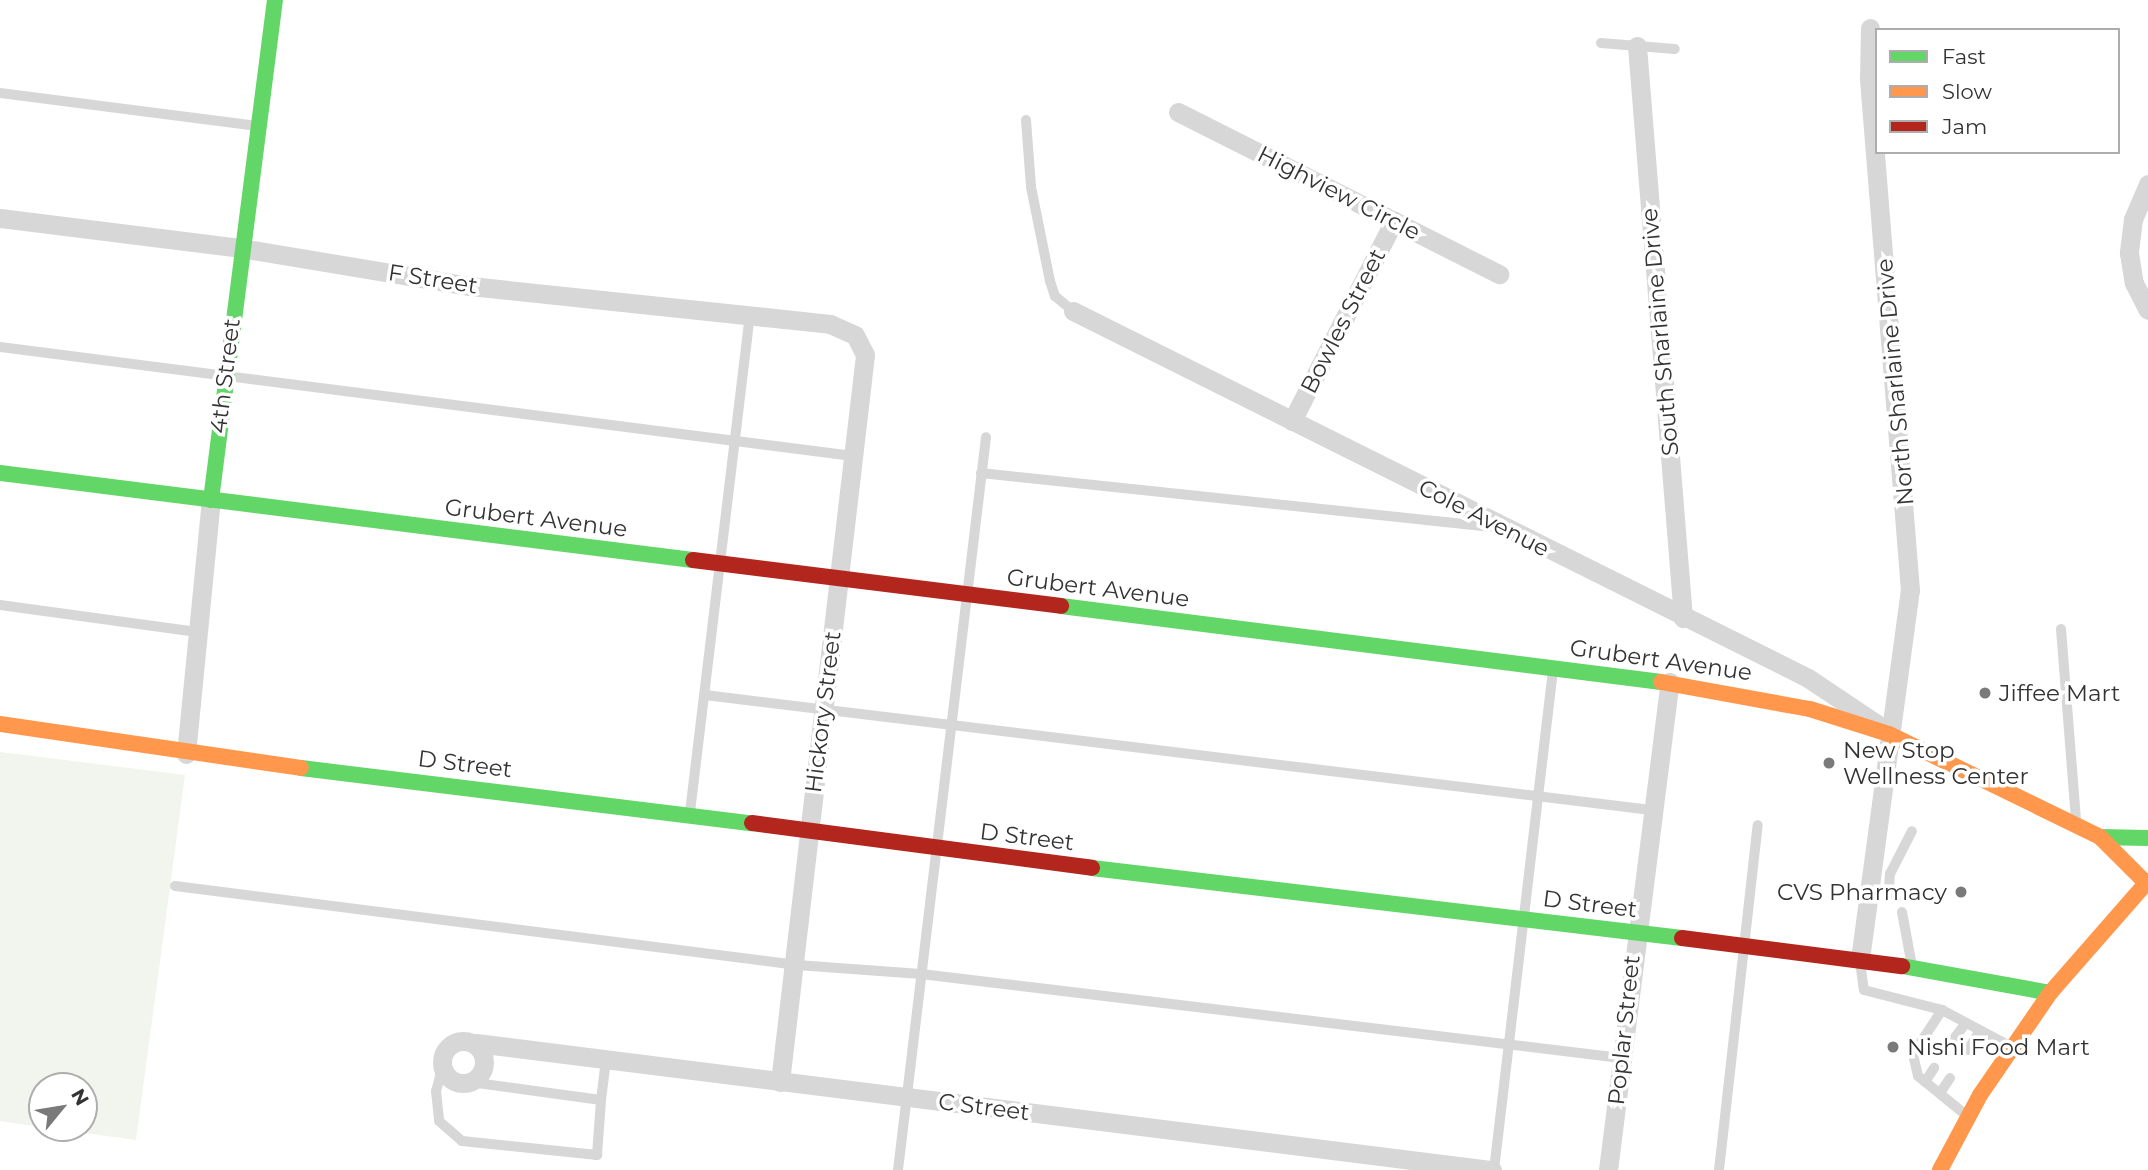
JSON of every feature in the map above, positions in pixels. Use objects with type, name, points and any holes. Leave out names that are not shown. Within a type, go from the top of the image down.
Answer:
[{"type":"street","name":"4th Street","points":[[186,754],[240,248],[275,0]]},
{"type":"street","name":"North Sharlaine Drive","points":[[1870,28],[1869,79],[1875,150]]},
{"type":"street","name":"South Sharlaine Drive","points":[[1637,47],[1682,618]]},
{"type":"street","name":"Highview Circle","points":[[1178,112],[1499,274]]},
{"type":"street","name":"North Sharlaine Drive","points":[[1860,959],[1889,734],[1909,607],[1910,561],[1875,154]]},
{"type":"street","points":[[2148,184],[2133,219],[2129,253],[2136,287],[2148,310]]},
{"type":"street","name":"F Street","points":[[0,218],[240,248],[470,286],[750,313],[835,324],[861,343]]},
{"type":"street","name":"Bowles Street","points":[[1292,421],[1394,221]]},
{"type":"street","name":"Cole Avenue","points":[[1073,311],[1829,690],[1889,734]]},
{"type":"street","name":"Hickory Street","points":[[780,1082],[797,965],[809,829],[865,355],[861,343]]},
{"type":"street","name":"Grubert Avenue","points":[[0,473],[721,565],[1670,681],[1810,709],[1889,734],[2076,823],[2100,837],[2147,882]]},
{"type":"street","name":"Poplar Street","points":[[1608,1170],[1635,932],[1670,681]]},
{"type":"street","name":"D Street","points":[[0,724],[186,754],[809,829],[936,849],[1860,959],[2050,993]]},
{"type":"street","points":[[2100,837],[2137,841],[2148,838]]},
{"type":"street","points":[[1940,1170],[1968,1116],[2012,1046],[2050,993],[2147,882]]},
{"type":"street","points":[[461,1041],[476,1043],[483,1063],[470,1082],[456,1084],[442,1069],[449,1046],[461,1041]]},
{"type":"street","name":"C Street","points":[[476,1043],[1493,1170]]},
{"type":"lane","points":[[1601,43],[1675,49]]},
{"type":"lane","points":[[0,93],[257,127]]},
{"type":"lane","points":[[1026,120],[1031,187],[1050,282],[1055,296],[1073,311]]},
{"type":"lane","points":[[690,814],[750,313]]},
{"type":"lane","points":[[0,347],[853,456]]},
{"type":"lane","points":[[898,1170],[986,437]]},
{"type":"lane","points":[[981,472],[1503,528]]},
{"type":"lane","points":[[0,605],[197,632]]},
{"type":"lane","points":[[2061,629],[2076,823]]},
{"type":"lane","points":[[1493,1170],[1553,668]]},
{"type":"lane","points":[[705,695],[1651,810]]},
{"type":"lane","points":[[1718,1170],[1758,825]]},
{"type":"lane","points":[[1897,898],[1889,887],[1890,874],[1912,831]]},
{"type":"lane","points":[[175,886],[797,965],[921,974],[1620,1058]]},
{"type":"lane","points":[[1902,912],[1913,968]]},
{"type":"lane","points":[[1860,959],[1864,990],[1942,1010],[2012,1046]]},
{"type":"lane","points":[[1942,1010],[1913,1054],[1918,1076],[1968,1116]]},
{"type":"lane","points":[[1953,1040],[1966,1023]]},
{"type":"lane","points":[[1968,1050],[1980,1030]]},
{"type":"lane","points":[[442,1069],[436,1091],[439,1121],[462,1141],[597,1155],[606,1060]]},
{"type":"lane","points":[[1925,1082],[1934,1068]]},
{"type":"lane","points":[[1940,1093],[1950,1078]]},
{"type":"lane","points":[[470,1082],[601,1100]]},
{"type":"shaded area","points":[[0,752],[185,775],[136,1140],[98,1135],[98,1072],[28,1072],[28,1125],[0,1121]]},
{"type":"traffic: fast","points":[[211,500],[275,0]]},
{"type":"traffic: fast","points":[[0,473],[693,560]]},
{"type":"traffic: fast","points":[[1061,606],[1661,682]]},
{"type":"traffic: fast","points":[[301,768],[752,823]]},
{"type":"traffic: fast","points":[[2100,837],[2148,838]]},
{"type":"traffic: fast","points":[[1092,868],[1682,938]]},
{"type":"traffic: fast","points":[[1902,966],[2050,993]]},
{"type":"traffic: slow","points":[[1661,682],[1810,709],[1889,734],[2100,837],[2146,883]]},
{"type":"traffic: slow","points":[[0,724],[301,768]]},
{"type":"traffic: slow","points":[[1940,1170],[1980,1095],[2050,993],[2148,881]]},
{"type":"traffic: jam","points":[[693,560],[1061,606]]},
{"type":"traffic: jam","points":[[752,823],[1092,868]]},
{"type":"traffic: jam","points":[[1682,938],[1902,966]]},
{"type":"place","name":"Jiffee Mart","points":[[1985,693]]},
{"type":"place","name":"New Stop Wellness Center","points":[[1829,763]]},
{"type":"place","name":"CVS Pharmacy","points":[[1961,892]]},
{"type":"place","name":"Nishi Food Mart","points":[[1893,1047]]}]
